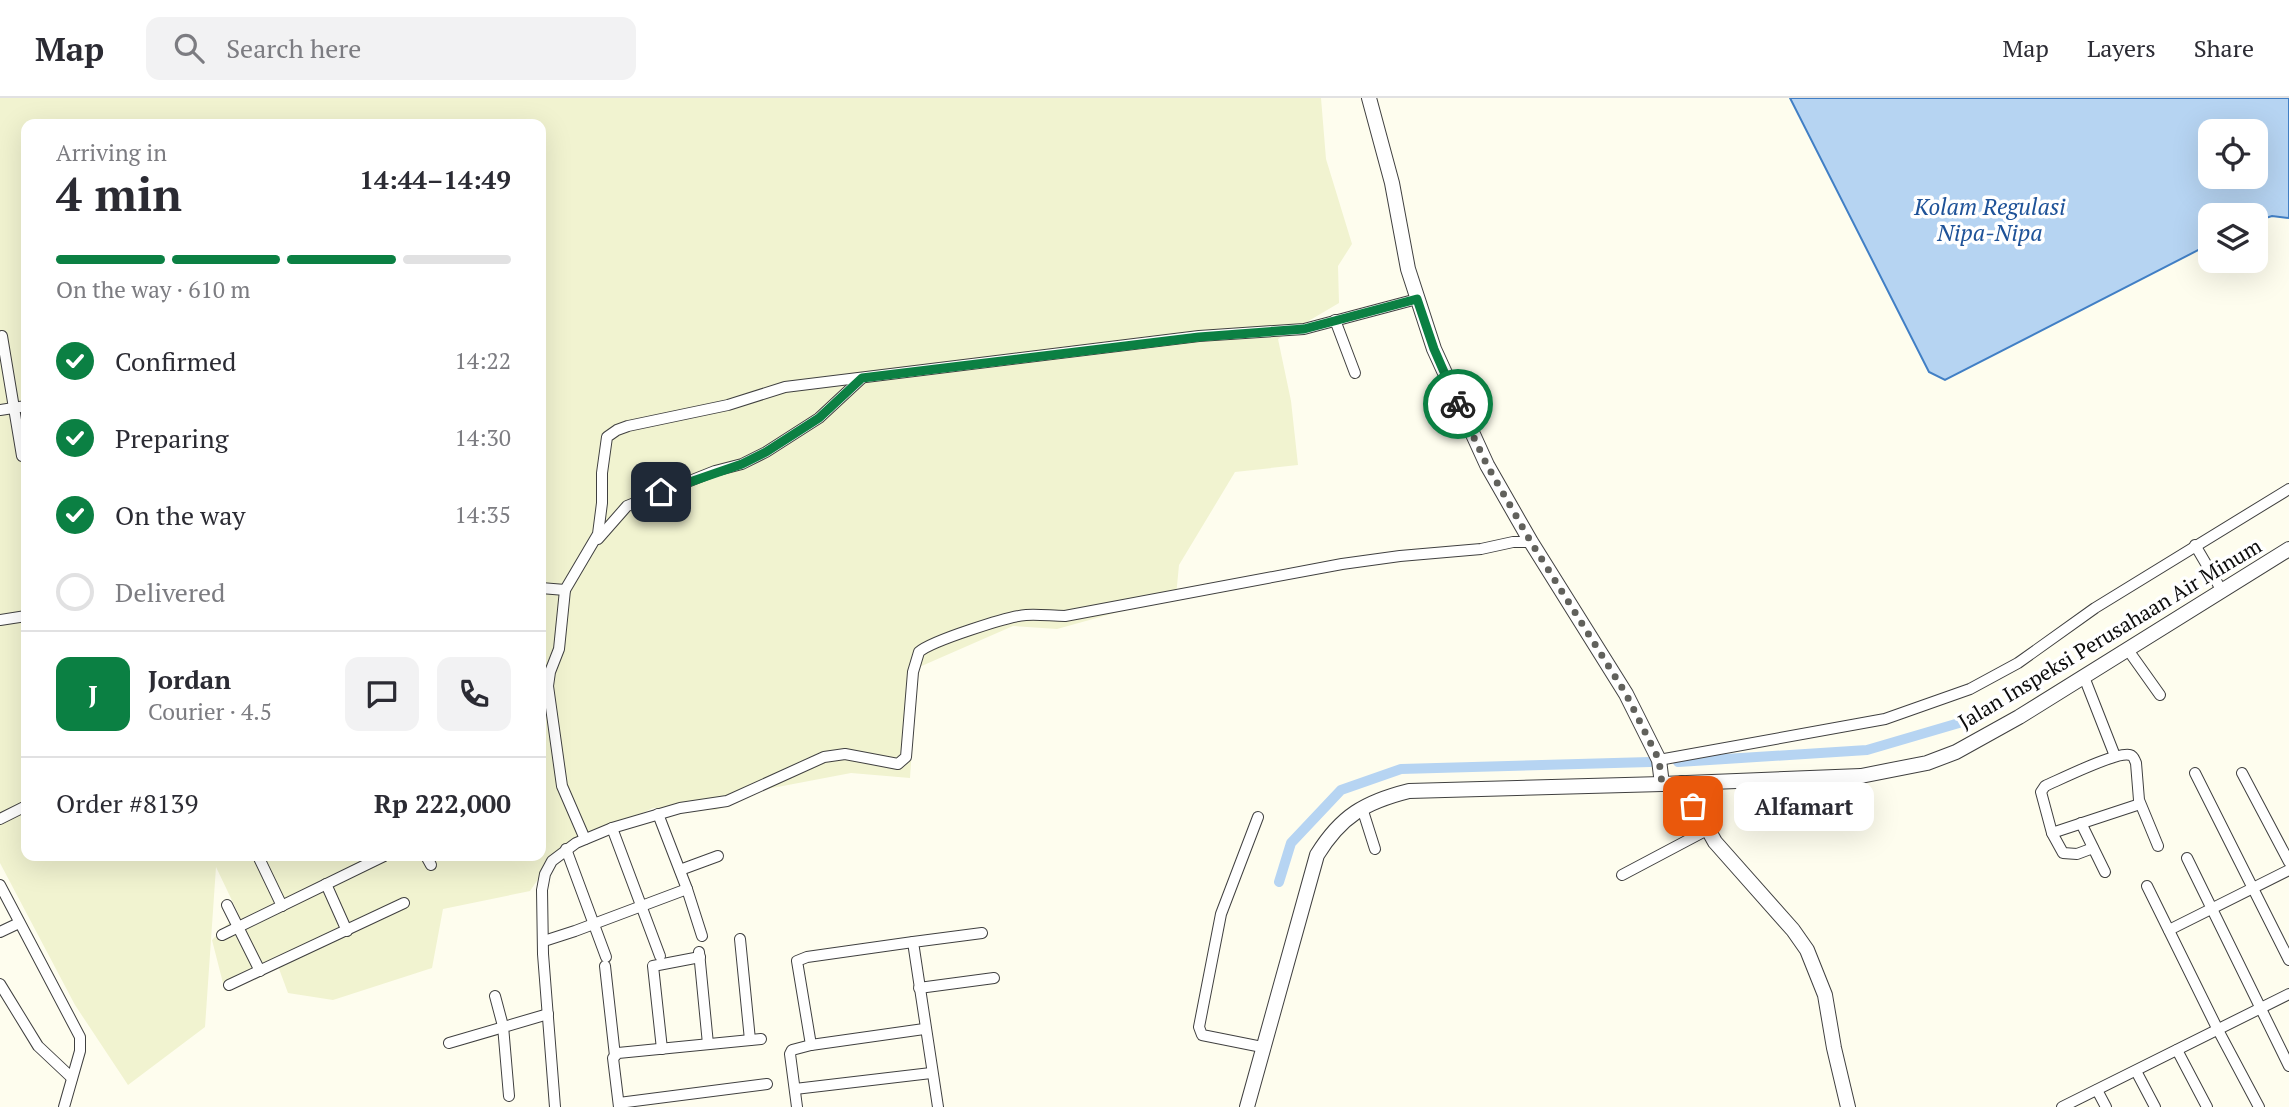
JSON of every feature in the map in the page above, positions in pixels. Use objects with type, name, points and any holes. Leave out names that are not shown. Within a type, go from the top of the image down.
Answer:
[{"type":"street","points":[[1369,98],[1392,183],[1408,269],[1434,349],[1487,465],[1531,542],[1620,683],[1659,760],[1662,784]]},
{"type":"street","points":[[595,542],[600,523],[607,437],[617,430],[647,421],[729,405],[785,387],[1199,337],[1304,329],[1417,299]]},
{"type":"street","points":[[1335,320],[1355,373]]},
{"type":"street","points":[[2,336],[21,450]]},
{"type":"street","points":[[585,839],[562,786],[549,696],[550,672],[559,649],[565,590],[595,542],[627,506],[715,471],[742,464],[766,452],[819,418],[862,378]]},
{"type":"street","points":[[0,410],[21,407]]},
{"type":"street","points":[[1659,760],[1885,719],[1969,689],[2018,663],[2095,608],[2289,489]]},
{"type":"street","points":[[555,1107],[542,890],[545,874],[552,861],[566,849],[612,828],[658,814],[727,801],[824,757],[845,754],[892,764],[903,761],[907,751],[914,664],[919,652],[932,644],[996,623],[1024,615],[1065,616],[1085,613],[1342,564],[1531,542]]},
{"type":"street","points":[[2195,545],[2222,591]]},
{"type":"street","name":"Jalan Inspeksi Perusahaan Air Minum","points":[[1247,1107],[1317,855],[1330,833],[1348,816],[1362,808],[1384,797],[1409,791],[1861,776],[1927,763],[1987,736],[2289,549]]},
{"type":"street","points":[[546,589],[565,590]]},
{"type":"street","points":[[0,620],[21,617]]},
{"type":"street","points":[[2128,650],[2160,695]]},
{"type":"street","points":[[2084,677],[2115,756]]},
{"type":"street","points":[[2093,848],[2077,853],[2063,853],[2052,833],[2042,801],[2042,789],[2115,756],[2129,754],[2134,757],[2140,804],[2158,846]]},
{"type":"street","points":[[2195,773],[2289,960]]},
{"type":"street","points":[[2242,773],[2289,862]]},
{"type":"street","points":[[1682,783],[1707,830],[1744,877],[1800,938],[1807,950],[1825,995],[1848,1107]]},
{"type":"street","points":[[2052,833],[2140,804]]},
{"type":"street","points":[[0,819],[21,808]]},
{"type":"street","points":[[1362,808],[1375,849]]},
{"type":"street","points":[[658,814],[702,936]]},
{"type":"street","points":[[1258,817],[1221,914],[1199,1027],[1202,1035],[1262,1047]]},
{"type":"street","points":[[2081,823],[2105,872]]},
{"type":"street","points":[[612,828],[660,956]]},
{"type":"street","points":[[1622,875],[1707,830]]},
{"type":"street","points":[[566,849],[606,962],[615,1056],[613,1063],[619,1105],[767,1084]]},
{"type":"street","points":[[680,870],[718,856]]},
{"type":"street","points":[[2187,858],[2289,1066]]},
{"type":"street","points":[[260,861],[282,906]]},
{"type":"street","points":[[222,935],[374,861]]},
{"type":"street","points":[[2169,930],[2289,870]]},
{"type":"street","points":[[326,884],[347,931]]},
{"type":"street","points":[[0,885],[80,1037],[80,1051],[64,1107]]},
{"type":"street","points":[[2147,886],[2259,1107]]},
{"type":"street","points":[[544,941],[687,889]]},
{"type":"street","points":[[229,985],[404,903]]},
{"type":"street","points":[[227,905],[260,971]]},
{"type":"street","points":[[0,932],[19,923]]},
{"type":"street","points":[[811,1045],[797,961],[807,957],[982,933]]},
{"type":"street","points":[[615,1056],[755,1039],[740,939]]},
{"type":"street","points":[[912,942],[938,1107]]},
{"type":"street","points":[[662,1049],[653,966],[700,954],[708,1044]]},
{"type":"street","points":[[919,988],[994,978]]},
{"type":"street","points":[[0,984],[38,1046],[72,1078]]},
{"type":"street","points":[[2062,1107],[2289,994]]},
{"type":"street","points":[[495,996],[503,1026],[509,1096]]},
{"type":"street","points":[[449,1043],[548,1014]]},
{"type":"street","points":[[797,1107],[790,1054],[796,1048],[924,1029]]},
{"type":"street","points":[[2177,1050],[2207,1107]]},
{"type":"street","points":[[2136,1071],[2155,1107]]},
{"type":"street","points":[[795,1089],[931,1073]]},
{"type":"street","points":[[2097,1090],[2106,1107]]},
{"type":"green space","points":[[0,98],[1321,98],[1326,159],[1352,244],[1338,266],[1339,303],[1278,339],[1291,401],[1298,465],[1235,472],[1179,565],[1176,596],[1057,629],[1013,626],[917,668],[910,778],[851,773],[767,789],[716,810],[653,808],[555,854],[530,891],[443,909],[432,968],[333,1000],[288,993],[278,966],[225,991],[212,940],[238,913],[216,867],[205,1027],[128,1085],[75,1005],[0,863]]},
{"type":"water","name":"Kolam Regulasi Nipa-Nipa","points":[[1790,98],[2289,98],[2289,218],[2268,217],[2268,203],[2198,203],[2198,250],[1945,380],[1929,372]]},
{"type":"waterway","points":[[1678,762],[1867,750],[1959,723],[1974,714]]},
{"type":"waterway","points":[[1279,882],[1291,843],[1341,790],[1401,769],[1650,762]]},
{"type":"way so far","points":[[1458,404],[1487,465],[1531,542],[1626,694],[1659,760],[1662,784],[1682,783],[1693,806]]},
{"type":"place","name":"Alfamart","points":[[1693,806]]},
{"type":"route","points":[[661,492],[715,471],[742,464],[766,452],[819,418],[862,378],[1199,337],[1304,329],[1417,299],[1434,349],[1458,404]]}]
